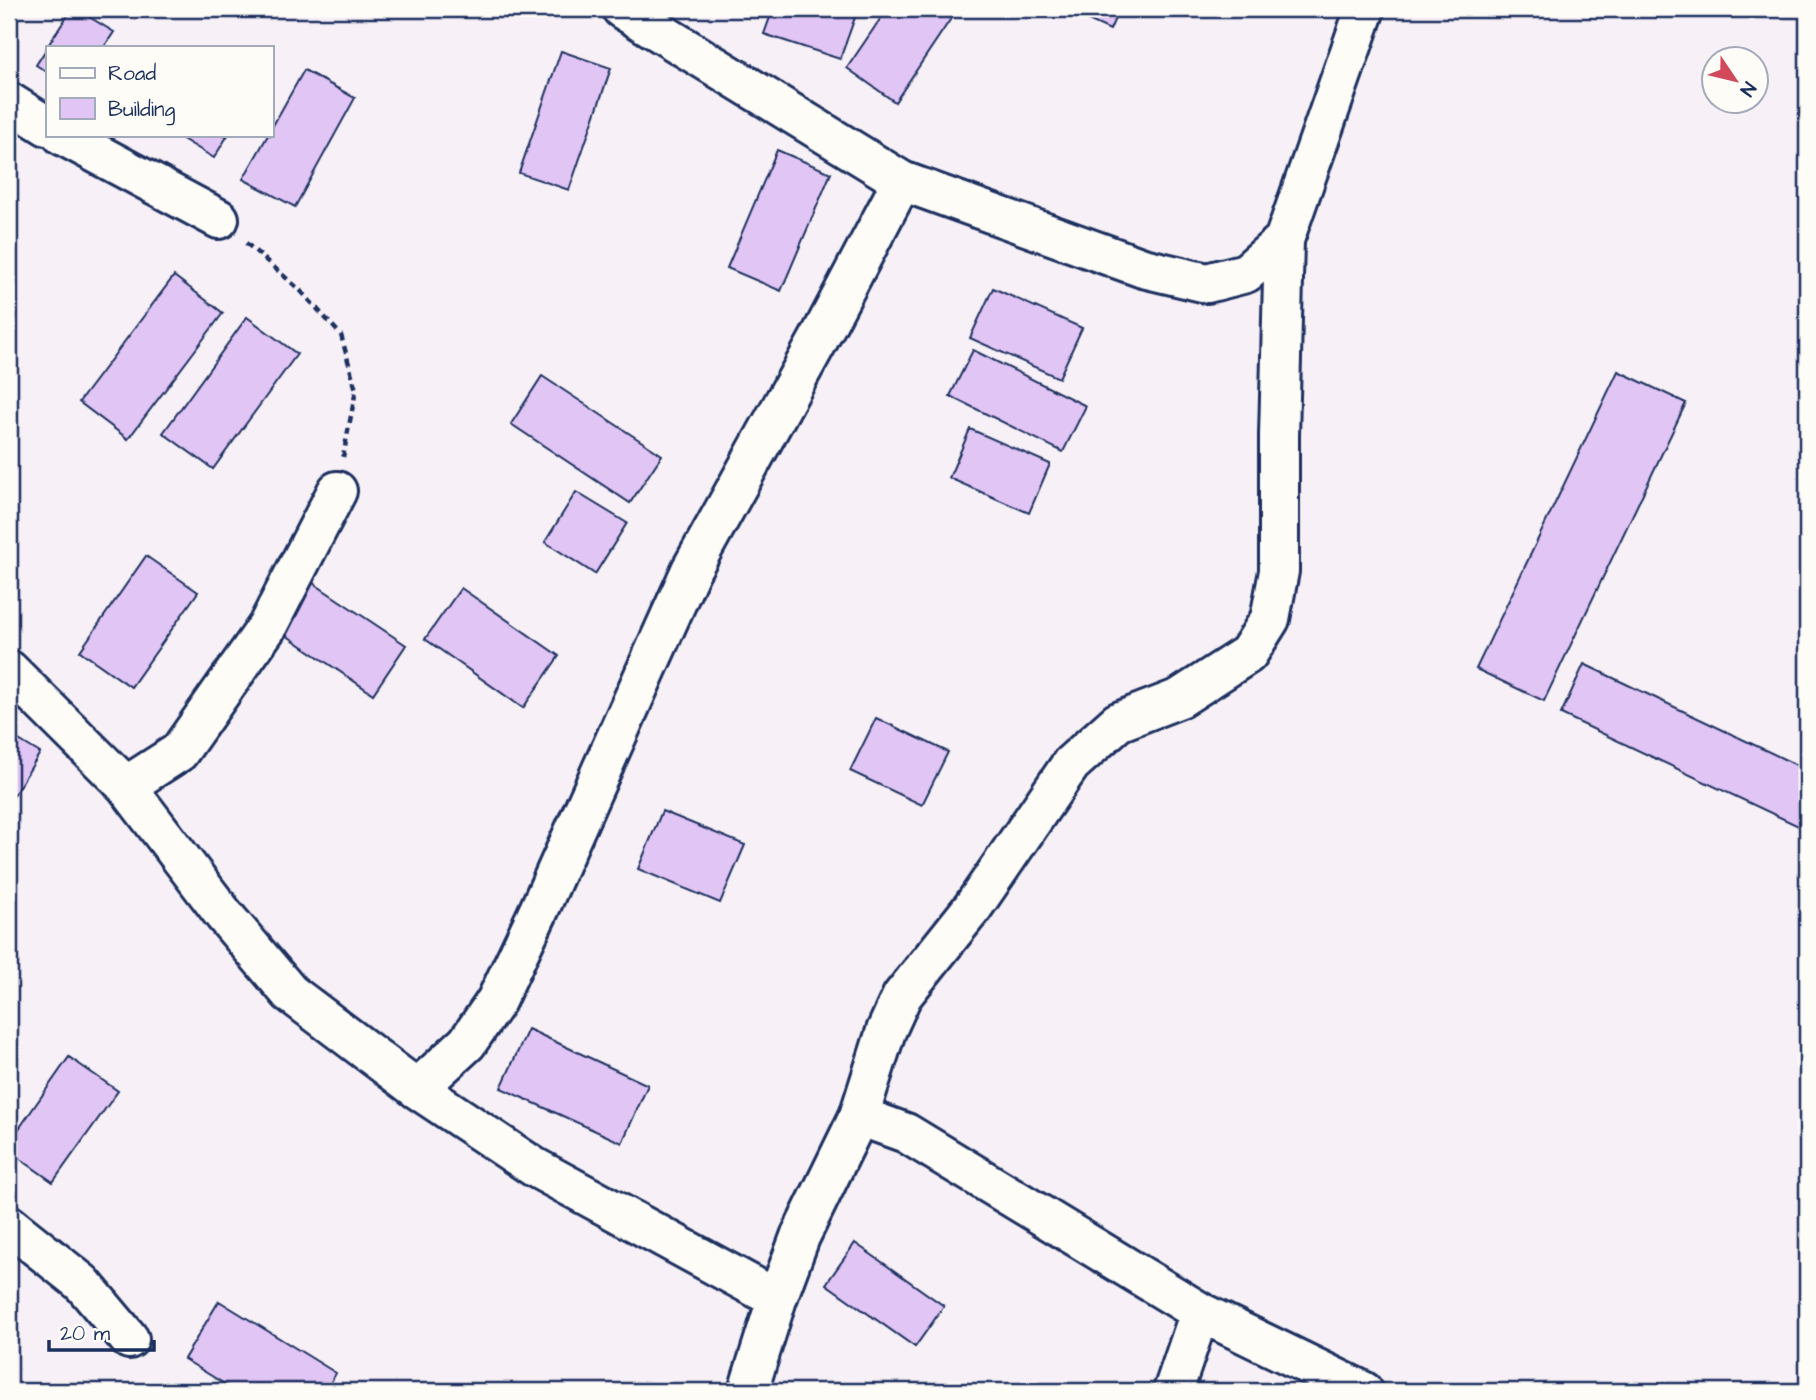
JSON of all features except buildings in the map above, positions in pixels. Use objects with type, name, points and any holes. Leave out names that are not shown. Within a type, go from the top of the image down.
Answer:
[{"type":"street","points":[[622,9],[901,181],[1143,268],[1207,283],[1246,273],[1284,240]]},
{"type":"street","points":[[748,1391],[800,1237],[859,1116],[886,1031],[902,996],[973,907],[1071,764],[1118,722],[1180,698],[1248,654],[1270,618],[1279,571],[1284,240],[1365,9]]},
{"type":"street","points":[[9,103],[46,125]]},
{"type":"street","points":[[64,136],[219,219]]},
{"type":"street","points":[[417,1089],[467,1043],[496,1001],[691,570],[819,339],[901,181]]},
{"type":"street","points":[[125,786],[179,752],[267,627],[337,491]]},
{"type":"street","points":[[9,670],[125,786],[224,915],[290,993],[417,1089],[534,1167],[777,1299]]},
{"type":"street","points":[[859,1116],[906,1133],[1200,1312],[1363,1391]]},
{"type":"street","points":[[9,1225],[82,1283],[129,1339]]},
{"type":"street","points":[[1173,1391],[1200,1312]]},
{"type":"path","points":[[219,219],[300,290],[341,335],[356,390],[337,491]]}]
